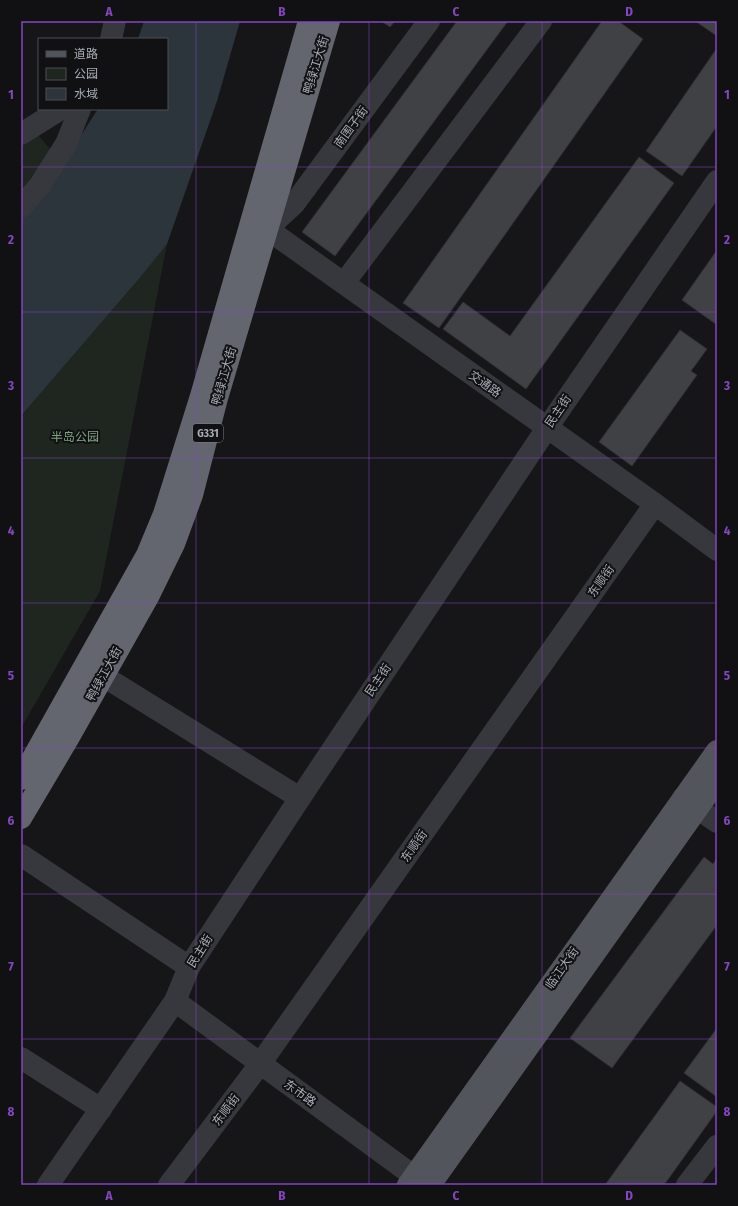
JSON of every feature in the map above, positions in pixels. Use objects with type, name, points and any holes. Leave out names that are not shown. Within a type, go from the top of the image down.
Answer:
[{"type":"highway","name":"鸭绿江大街","points":[[21,779],[94,671],[149,595],[174,544],[192,495],[219,391],[309,21]]},
{"type":"highway","name":"鸭绿江大街","points":[[260,224],[329,21]]},
{"type":"highway","name":"鸭绿江大街","points":[[21,818],[94,671]]},
{"type":"main road","name":"临江大街","points":[[419,1183],[691,803],[717,751]]},
{"type":"main road","name":"临江大街","points":[[691,803],[717,781]]},
{"type":"street","points":[[112,38],[115,21]]},
{"type":"street","name":"南围子街","points":[[260,224],[294,204],[429,21]]},
{"type":"street","points":[[344,283],[541,21]]},
{"type":"street","points":[[21,134],[59,110]]},
{"type":"street","points":[[21,207],[40,185],[66,144],[80,110]]},
{"type":"street","name":"民主街","points":[[48,1185],[175,1001],[189,967],[300,798],[547,428],[717,181]]},
{"type":"street","name":"交通路","points":[[260,224],[655,504],[717,550]]},
{"type":"street","name":"东顺街","points":[[170,1185],[260,1064],[655,504]]},
{"type":"street","points":[[94,671],[300,798]]},
{"type":"street","points":[[691,803],[717,822]]},
{"type":"street","points":[[21,855],[189,967]]},
{"type":"street","name":"东市路","points":[[175,1001],[419,1183]]},
{"type":"street","points":[[21,1058],[101,1109]]},
{"type":"street","points":[[687,1185],[717,1146]]},
{"type":"green space","points":[[38,135],[52,151],[21,191],[21,146]]},
{"type":"green space","name":"半岛公园","points":[[167,244],[100,591],[21,728],[21,416]]},
{"type":"water","points":[[144,21],[240,21],[217,101],[167,244],[21,416],[21,219],[37,203],[97,110],[168,110],[168,38],[138,38]]},
{"type":"building","points":[[381,21],[395,21],[390,27]]},
{"type":"building","points":[[457,21],[508,21],[335,256],[302,232]]},
{"type":"building","points":[[602,21],[618,21],[643,39],[439,328],[403,303]]},
{"type":"building","points":[[695,21],[717,21],[717,36]]},
{"type":"building","points":[[717,48],[717,126],[682,176],[646,151]]},
{"type":"building","points":[[639,157],[674,183],[526,389],[443,329],[463,302],[510,336]]},
{"type":"building","points":[[717,250],[717,325],[682,300]]},
{"type":"building","points":[[680,330],[707,349],[691,371],[697,375],[632,466],[599,442]]},
{"type":"building","points":[[704,857],[713,864],[717,858],[717,925],[612,1068],[570,1038]]},
{"type":"building","points":[[717,1028],[717,1097],[684,1073]]},
{"type":"building","points":[[680,1081],[717,1107],[717,1111],[664,1185],[605,1185]]}]
